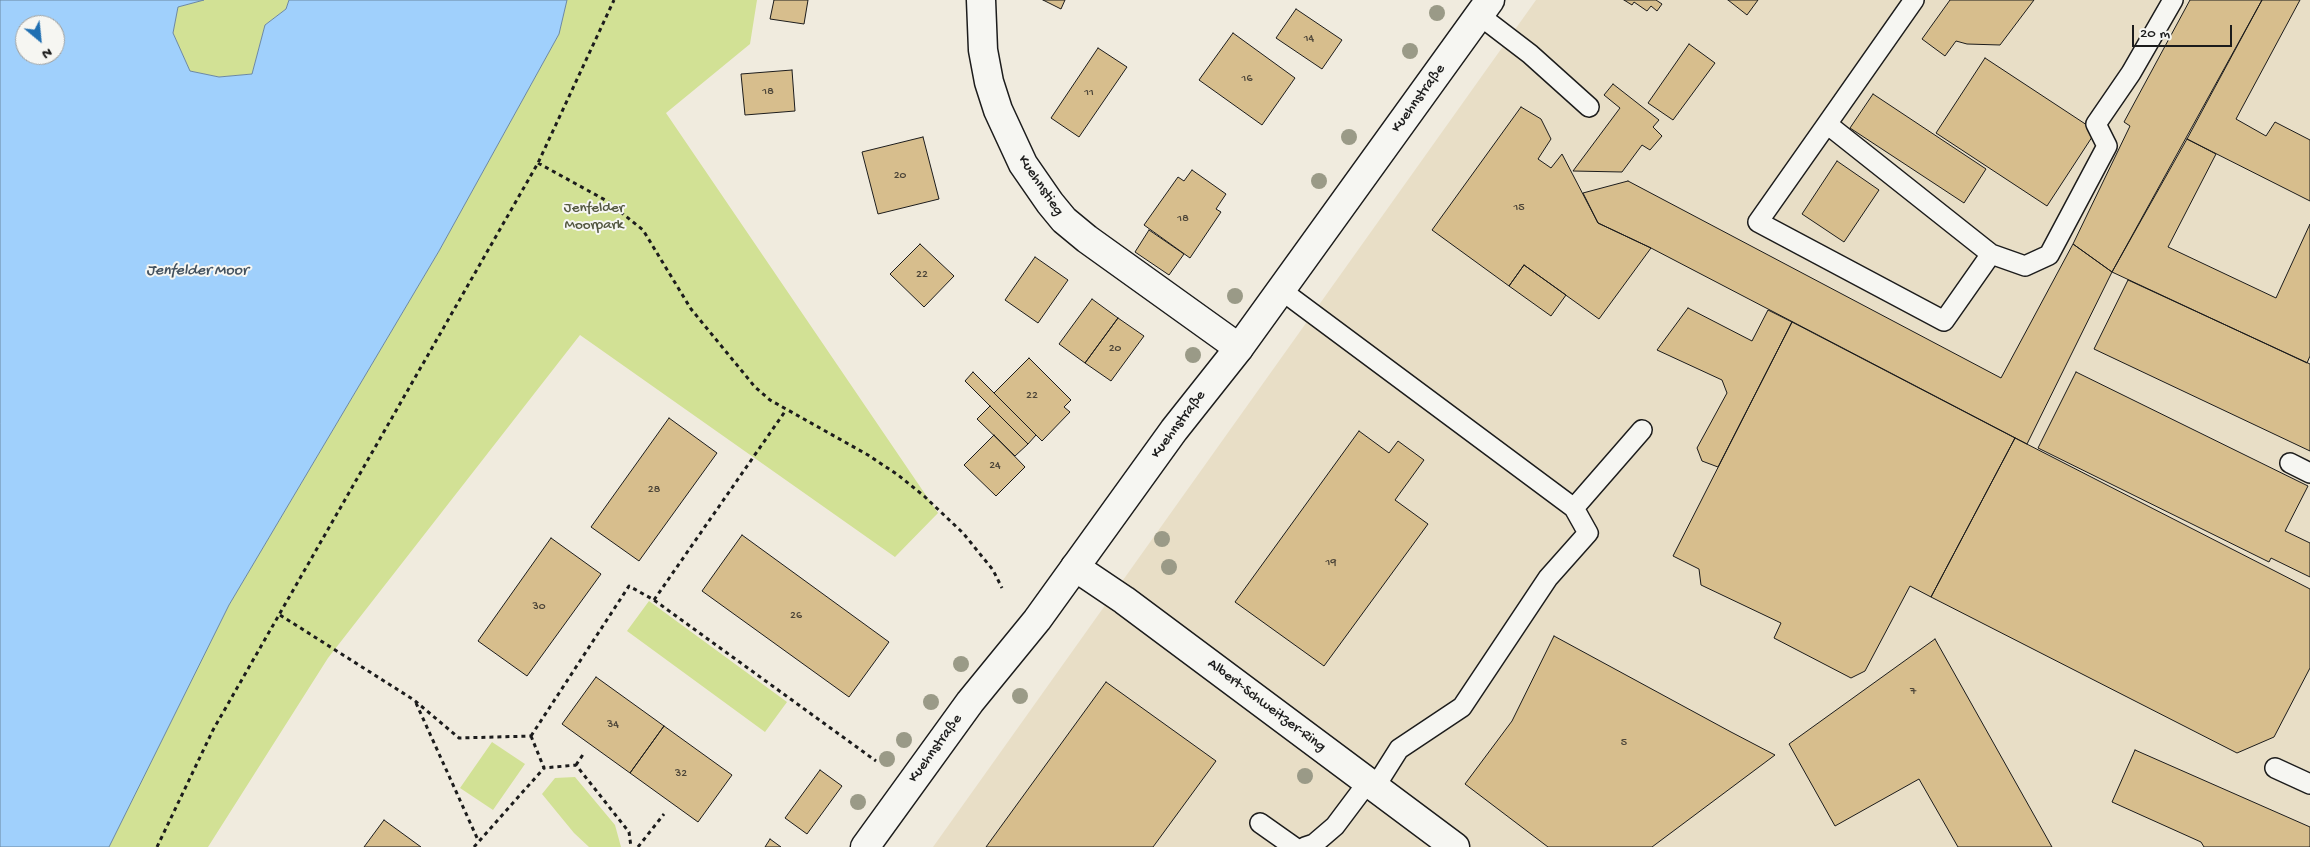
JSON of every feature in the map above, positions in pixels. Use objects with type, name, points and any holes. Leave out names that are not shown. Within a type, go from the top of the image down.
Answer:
[{"type":"street","name":"Kuehnstieg","points":[[981,0],[983,50],[989,82],[998,110],[1019,156],[1050,203],[1064,220],[1086,239],[1239,348]]},
{"type":"street","name":"Kuehnstraße","points":[[865,847],[970,702],[1037,620],[1174,430],[1239,348],[1484,8]]},
{"type":"street","name":"Albert-Schweitzer-Ring","points":[[1075,567],[1124,600],[1454,847]]},
{"type":"lane","points":[[1914,0],[1758,222],[1944,321],[1991,254]]},
{"type":"lane","points":[[1827,124],[1991,254],[2026,266],[2049,255],[2107,146],[2096,124],[2131,73],[2173,0]]},
{"type":"lane","points":[[1484,8],[1530,54],[1589,107]]},
{"type":"lane","points":[[1281,290],[1574,508],[1588,532],[1548,578],[1462,707],[1399,749],[1335,826],[1314,844],[1305,847]]},
{"type":"lane","points":[[1574,508],[1642,430]]},
{"type":"lane","points":[[2290,463],[2310,473]]},
{"type":"lane","points":[[2274,768],[2310,784]]},
{"type":"lane","points":[[1260,824],[1294,847]]},
{"type":"path","points":[[157,847],[213,730],[538,163],[614,0]]},
{"type":"path","points":[[538,163],[607,201],[643,230],[691,309],[765,396],[786,410],[868,455],[898,475],[924,496],[963,534],[993,570],[1002,588]]},
{"type":"path","points":[[654,600],[786,410]]},
{"type":"path","points":[[531,736],[629,586],[654,600],[876,761]]},
{"type":"path","points":[[280,615],[414,700],[459,738],[531,736]]},
{"type":"path","points":[[414,700],[478,840]]},
{"type":"path","points":[[531,736],[544,768]]},
{"type":"path","points":[[576,766],[584,753]]},
{"type":"path","points":[[474,847],[478,840],[544,768],[576,766]]},
{"type":"path","points":[[576,766],[629,832],[632,847]]},
{"type":"path","points":[[638,847],[664,814]]},
{"type":"shaded area","points":[[1536,0],[2310,0],[2310,847],[933,847]]},
{"type":"green space","points":[[204,0],[289,0],[286,9],[265,25],[252,74],[219,77],[190,71],[173,33],[178,7]]},
{"type":"green space","name":"Jenfelder Moorpark","points":[[567,0],[757,0],[750,44],[666,113],[938,513],[895,557],[580,335],[328,658],[208,847],[109,847],[229,605],[439,251],[559,34]]},
{"type":"green space","points":[[649,601],[787,702],[765,732],[627,631]]},
{"type":"green space","points":[[492,742],[525,764],[493,810],[460,788]]},
{"type":"green space","points":[[575,777],[615,825],[621,847],[589,847],[574,833],[542,794],[555,778]]},
{"type":"water","name":"Jenfelder Moor","points":[[0,0],[204,0],[178,7],[173,33],[190,71],[219,77],[252,74],[265,25],[286,9],[289,0],[567,0],[559,34],[439,251],[229,605],[109,847],[0,847]]},
{"type":"building","points":[[774,0],[808,0],[804,24],[770,19]]},
{"type":"building","points":[[1043,0],[1065,0],[1061,9]]},
{"type":"building","points":[[1624,0],[1656,0],[1662,4],[1657,11],[1651,6],[1647,11],[1634,2],[1632,5]]},
{"type":"building","points":[[1728,0],[1758,0],[1747,15]]},
{"type":"building","points":[[1950,0],[2034,0],[2000,45],[1967,44],[1956,41],[1945,56],[1922,39]]},
{"type":"building","points":[[2190,0],[2262,0],[2112,272],[2073,244],[2130,126],[2124,122]]},
{"type":"building","points":[[2262,0],[2300,0],[2236,119],[2266,136],[2275,122],[2310,140],[2310,201],[2187,139]]},
{"type":"building","points":[[1296,9],[1342,40],[1322,69],[1276,38]]},
{"type":"building","points":[[1233,33],[1295,78],[1262,125],[1199,80]]},
{"type":"building","points":[[1689,44],[1715,63],[1673,120],[1648,103]]},
{"type":"building","points":[[1098,48],[1127,67],[1079,137],[1051,118]]},
{"type":"building","points":[[1985,58],[2096,131],[2047,206],[1936,133]]},
{"type":"building","points":[[792,70],[795,111],[745,115],[741,74]]},
{"type":"building","points":[[1613,84],[1659,120],[1653,127],[1662,136],[1650,150],[1642,145],[1622,172],[1573,171],[1620,108],[1604,95]]},
{"type":"building","points":[[1873,94],[1986,169],[1964,203],[1850,128]]},
{"type":"building","points":[[1521,107],[1541,119],[1551,139],[1538,159],[1551,168],[1562,154],[1598,223],[1651,248],[1599,319],[1524,265],[1509,286],[1432,230]]},
{"type":"building","points":[[923,137],[939,199],[878,214],[862,152]]},
{"type":"building","points":[[2187,139],[2216,154],[2168,247],[2276,298],[2310,224],[2310,356],[2307,363],[2112,272]]},
{"type":"building","points":[[1837,161],[1879,190],[1844,242],[1802,214]]},
{"type":"building","points":[[1192,170],[1226,194],[1216,209],[1221,212],[1190,258],[1144,225],[1178,177],[1184,181]]},
{"type":"building","points":[[1628,181],[2001,378],[2073,244],[2112,272],[2027,444],[1651,248],[1598,223],[1583,193]]},
{"type":"building","points":[[1149,230],[1184,254],[1169,275],[1135,252]]},
{"type":"building","points":[[920,244],[954,276],[924,307],[890,274]]},
{"type":"building","points":[[1035,257],[1068,280],[1038,323],[1005,300]]},
{"type":"building","points":[[1524,265],[1566,295],[1551,316],[1509,286]]},
{"type":"building","points":[[2128,280],[2310,364],[2310,451],[2094,349]]},
{"type":"building","points":[[1092,299],[1118,318],[1085,363],[1059,344]]},
{"type":"building","points":[[1688,308],[1752,341],[1768,310],[1792,322],[1718,467],[1702,461],[1697,448],[1727,393],[1722,380],[1657,350]]},
{"type":"building","points":[[1118,318],[1144,336],[1111,381],[1085,363]]},
{"type":"building","points":[[1792,322],[2015,438],[1931,597],[1910,586],[1865,671],[1851,678],[1774,638],[1781,623],[1701,585],[1699,569],[1673,556]]},
{"type":"building","points":[[1029,358],[1071,400],[1064,407],[1070,412],[1042,441],[994,393]]},
{"type":"building","points":[[973,372],[1036,435],[1028,444],[965,381]]},
{"type":"building","points":[[2076,372],[2308,486],[2285,531],[2310,543],[2310,577],[2271,558],[2269,562],[2038,448]]},
{"type":"building","points":[[990,406],[1028,444],[1015,456],[977,419]]},
{"type":"building","points":[[669,418],[717,453],[639,561],[591,527]]},
{"type":"building","points":[[1359,431],[1389,453],[1398,441],[1424,460],[1395,500],[1428,524],[1324,666],[1235,602]]},
{"type":"building","points":[[994,435],[1025,467],[996,496],[964,465]]},
{"type":"building","points":[[2015,438],[2310,589],[2310,668],[2274,737],[2237,753],[1931,597]]},
{"type":"building","points":[[742,535],[889,642],[849,697],[702,591]]},
{"type":"building","points":[[551,538],[601,574],[527,676],[478,641]]},
{"type":"building","points":[[1554,636],[1775,755],[1652,847],[1548,847],[1465,784],[1512,721]]},
{"type":"building","points":[[1935,639],[2052,847],[1958,847],[1919,779],[1835,826],[1789,744]]},
{"type":"building","points":[[596,677],[664,726],[630,773],[562,724]]},
{"type":"building","points":[[1106,682],[1216,761],[1153,847],[986,847]]},
{"type":"building","points":[[664,726],[732,775],[698,822],[630,773]]},
{"type":"building","points":[[2135,750],[2310,827],[2310,847],[2204,847],[2201,842],[2112,802]]},
{"type":"building","points":[[820,770],[842,786],[807,834],[785,818]]},
{"type":"building","points":[[384,820],[421,847],[364,847]]},
{"type":"building","points":[[770,839],[781,847],[765,847]]}]
